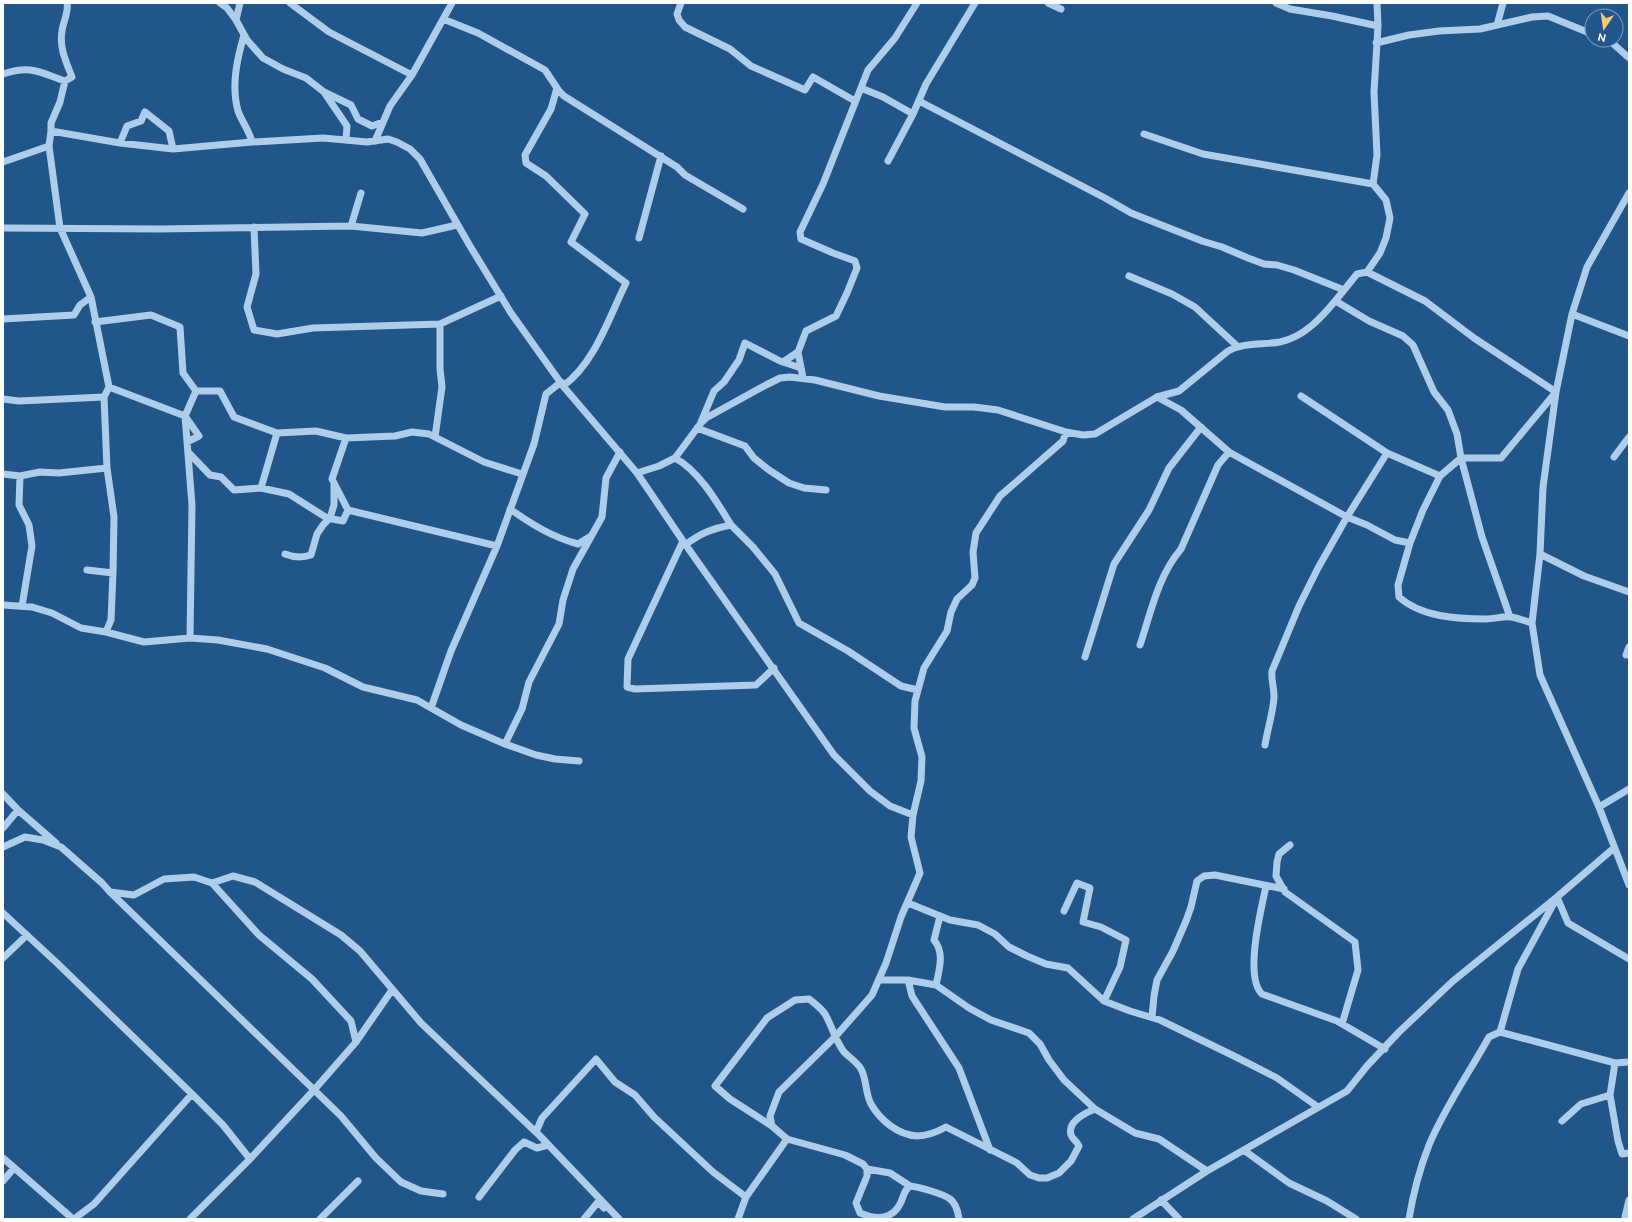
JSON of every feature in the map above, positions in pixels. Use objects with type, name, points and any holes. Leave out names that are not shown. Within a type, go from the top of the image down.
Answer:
[{"type":"street","points":[[67,3],[66,15],[61,32],[63,54],[72,76],[65,81],[60,102],[51,123],[49,146],[60,228],[91,297],[109,387],[104,397],[107,468],[114,517],[111,620],[106,632]]},
{"type":"street","points":[[220,3],[227,8],[236,20],[244,35],[263,58],[283,69],[306,78],[324,92],[351,105],[358,119],[372,126],[383,122]]},
{"type":"street","points":[[236,20],[240,3]]},
{"type":"street","points":[[290,3],[329,32],[412,75]]},
{"type":"street","points":[[375,141],[390,106],[412,75],[452,3]]},
{"type":"street","points":[[681,3],[677,14],[679,20],[685,27],[730,49],[751,66],[805,90],[813,77],[855,101]]},
{"type":"street","points":[[803,378],[798,352],[806,331],[836,316],[847,293],[856,268],[855,261],[801,239],[800,232],[823,184],[868,70],[895,38],[917,3]]},
{"type":"street","points":[[888,161],[913,114],[926,84],[975,3]]},
{"type":"street","points":[[1048,3],[1061,9]]},
{"type":"street","points":[[1276,3],[1296,10],[1378,26]]},
{"type":"street","points":[[1373,184],[1377,155],[1374,92],[1378,26],[1377,3]]},
{"type":"street","points":[[1497,25],[1504,3]]},
{"type":"street","points":[[1376,43],[1409,35],[1439,31],[1480,29],[1532,17],[1548,16],[1584,31]]},
{"type":"street","points":[[443,19],[478,33],[545,70],[564,96],[661,156],[677,167],[685,175],[743,209]]},
{"type":"street","points":[[244,35],[237,61],[235,96],[238,112],[250,134],[252,142]]},
{"type":"street","points":[[1618,48],[1629,58]]},
{"type":"street","points":[[3,74],[26,69],[36,70],[65,81]]},
{"type":"street","points":[[431,708],[451,651],[497,546],[534,444],[546,394],[575,377],[590,357],[626,283],[570,242],[585,214],[546,176],[526,163],[525,155],[551,109],[557,88]]},
{"type":"street","points":[[861,88],[883,97],[913,114]]},
{"type":"street","points":[[324,92],[347,126],[346,140]]},
{"type":"street","points":[[919,101],[1131,213],[1264,264],[1277,265],[1294,270],[1344,290]]},
{"type":"street","points":[[120,144],[127,126],[141,122],[145,112],[169,131],[173,149]]},
{"type":"street","points":[[51,131],[120,144],[173,149],[252,142],[323,138],[375,141],[388,139],[410,149],[420,159],[457,225],[501,296],[562,384],[637,473],[684,543],[774,668],[834,755],[870,791],[890,806],[913,815]]},
{"type":"street","points":[[1144,134],[1203,154],[1373,184],[1386,200],[1390,218],[1386,238],[1380,253],[1367,272]]},
{"type":"street","points":[[3,162],[49,146]]},
{"type":"street","points":[[639,238],[661,156]]},
{"type":"street","points":[[351,226],[361,193]]},
{"type":"street","points":[[1629,193],[1586,267],[1572,314],[1556,392],[1543,487],[1540,554],[1532,623],[1540,675],[1599,807],[1629,885]]},
{"type":"street","points":[[3,228],[351,226],[422,233],[457,225]]},
{"type":"street","points":[[254,227],[256,274],[248,307],[254,330],[277,334],[313,328],[440,324],[501,296]]},
{"type":"street","points":[[699,425],[774,381],[790,377],[815,380],[878,396],[945,407],[974,407],[998,410],[1066,432],[1082,435],[1095,434],[1157,397],[1179,391],[1228,351],[1237,346],[1280,342],[1296,336],[1323,316],[1356,274],[1367,272],[1425,301],[1474,338],[1556,392]]},
{"type":"street","points":[[1129,276],[1172,294],[1195,307],[1237,346]]},
{"type":"street","points":[[3,319],[74,315],[80,305],[91,297]]},
{"type":"street","points":[[1336,300],[1368,321],[1403,336],[1413,345],[1422,369],[1434,392],[1448,410],[1457,434],[1461,458],[1482,537],[1510,617]]},
{"type":"street","points":[[1572,314],[1629,336]]},
{"type":"street","points":[[96,322],[151,315],[180,327],[183,373],[196,391]]},
{"type":"street","points":[[435,437],[442,387],[440,369],[440,324]]},
{"type":"street","points":[[637,473],[675,458],[699,425],[714,391],[724,382],[739,360],[745,343],[783,362],[801,368]]},
{"type":"street","points":[[783,362],[798,352]]},
{"type":"street","points":[[109,387],[185,416],[199,436],[187,442]]},
{"type":"street","points":[[196,391],[220,391],[234,417],[277,433],[316,432],[346,438],[395,436],[412,432],[429,434],[484,462],[522,474]]},
{"type":"street","points":[[190,638],[192,505],[185,416],[196,391]]},
{"type":"street","points":[[1532,623],[1510,617],[1488,619],[1449,617],[1425,612],[1408,605],[1399,597],[1398,585],[1410,543],[1423,510],[1440,476],[1461,458],[1501,458],[1556,392]]},
{"type":"street","points":[[1301,396],[1387,453],[1440,476]]},
{"type":"street","points":[[3,399],[19,401],[104,397]]},
{"type":"street","points":[[1157,397],[1181,410],[1229,452],[1347,517],[1367,525],[1394,540],[1410,543]]},
{"type":"street","points":[[699,425],[745,446],[754,458],[768,470],[789,483],[804,488],[826,490]]},
{"type":"street","points":[[1085,657],[1114,564],[1149,510],[1169,468],[1201,427]]},
{"type":"street","points":[[772,1126],[770,1116],[779,1092],[835,1037],[872,995],[920,873],[911,837],[913,815],[922,782],[922,758],[914,728],[915,702],[924,668],[947,631],[951,612],[957,599],[972,585],[975,578],[973,552],[976,533],[1000,496],[1063,441],[1066,432]]},
{"type":"street","points":[[261,488],[277,433]]},
{"type":"street","points":[[1614,457],[1629,437]]},
{"type":"street","points":[[346,438],[332,479],[348,510],[497,546]]},
{"type":"street","points":[[188,452],[210,475],[221,476],[234,490],[261,488],[288,494],[330,518],[343,521],[348,510]]},
{"type":"street","points":[[505,744],[522,709],[530,682],[559,624],[563,600],[573,569],[602,517],[606,478],[620,452]]},
{"type":"street","points":[[1140,645],[1165,572],[1181,549],[1218,465],[1229,452]]},
{"type":"street","points":[[1264,745],[1273,706],[1274,695],[1271,677],[1272,671],[1299,606],[1347,517],[1387,453]]},
{"type":"street","points":[[675,458],[684,463],[715,498],[731,525],[753,547],[776,574],[797,621],[801,625],[848,651],[901,686],[918,690]]},
{"type":"street","points":[[3,474],[20,476],[40,472],[59,473],[107,468]]},
{"type":"street","points":[[20,476],[19,505],[29,525],[32,546],[22,606]]},
{"type":"street","points":[[285,554],[294,558],[304,558],[311,555],[318,534],[323,525],[330,518],[334,506],[334,484]]},
{"type":"street","points":[[510,509],[535,526],[566,541],[578,544],[592,536]]},
{"type":"street","points":[[731,525],[711,529],[684,543],[628,659],[627,687],[636,689],[756,685],[774,668]]},
{"type":"street","points":[[1540,554],[1584,576],[1629,592]]},
{"type":"street","points":[[87,570],[113,573]]},
{"type":"street","points":[[3,605],[22,606],[52,613],[81,628],[106,632],[144,642],[190,638],[218,640],[267,649],[325,668],[363,687],[417,700],[461,725],[505,744],[549,758],[578,761]]},
{"type":"street","points":[[1626,655],[1629,647]]},
{"type":"street","points":[[1599,807],[1629,789]]},
{"type":"street","points":[[3,794],[18,810],[102,883],[341,1116],[376,1158],[401,1182],[421,1191],[443,1194]]},
{"type":"street","points":[[3,828],[18,810]]},
{"type":"street","points":[[3,847],[25,837],[43,840],[61,847]]},
{"type":"street","points":[[1290,845],[1279,854],[1277,862],[1276,876],[1284,889],[1355,942],[1358,970],[1342,1024]]},
{"type":"street","points":[[1133,1219],[1160,1200],[1207,1171],[1348,1091],[1367,1066],[1399,1032],[1453,981],[1557,898],[1614,848]]},
{"type":"street","points":[[1152,1018],[1157,980],[1173,951],[1186,921],[1197,881],[1204,876],[1215,875],[1284,889]]},
{"type":"street","points":[[212,883],[233,876],[255,882],[349,940],[421,1023],[536,1132],[619,1219]]},
{"type":"street","points":[[110,892],[134,895],[164,879],[194,878],[212,883],[259,935],[312,979],[351,1020],[356,1042]]},
{"type":"street","points":[[1064,911],[1077,883],[1090,888],[1082,922],[1101,928],[1126,940],[1120,967],[1104,1001]]},
{"type":"street","points":[[1266,886],[1254,948],[1255,982],[1258,990],[1262,994],[1342,1024],[1384,1049]]},
{"type":"street","points":[[1557,898],[1568,923],[1629,959]]},
{"type":"street","points":[[1500,1032],[1518,969],[1557,898]]},
{"type":"street","points":[[908,903],[950,920],[978,925],[995,934],[1009,947],[1027,956],[1046,964],[1068,968],[1104,1001],[1189,1033],[1277,1078],[1318,1107]]},
{"type":"street","points":[[3,913],[192,1094],[223,1125],[250,1159]]},
{"type":"street","points":[[936,985],[941,954],[939,945],[934,940],[940,916]]},
{"type":"street","points":[[3,958],[27,935]]},
{"type":"street","points":[[879,980],[908,980],[936,985],[991,1020],[1029,1033],[1040,1044],[1049,1060],[1064,1080],[1095,1109],[1135,1133],[1159,1139],[1207,1171]]},
{"type":"street","points":[[908,980],[912,996],[959,1068],[990,1150]]},
{"type":"street","points":[[190,1219],[250,1159],[314,1090],[356,1042],[392,990]]},
{"type":"street","points":[[910,1186],[906,1190],[895,1211],[886,1217],[875,1218],[867,1216],[860,1212],[856,1203],[867,1176],[867,1169],[863,1164],[845,1155],[787,1139],[772,1126],[730,1099],[715,1086],[767,1018],[796,1000],[809,999],[824,1014],[844,1052],[859,1064],[865,1075],[866,1091],[871,1104],[881,1118],[892,1128],[917,1136],[932,1134],[946,1127],[1017,1163],[1030,1175],[1039,1178],[1047,1178],[1059,1172],[1071,1161],[1079,1146],[1072,1138],[1071,1126],[1077,1118],[1095,1109]]},
{"type":"street","points":[[1409,1219],[1418,1180],[1430,1144],[1449,1105],[1489,1037],[1500,1032],[1615,1063],[1629,1062]]},
{"type":"street","points":[[536,1132],[542,1118],[596,1059],[615,1082],[635,1095],[654,1117],[713,1172],[746,1197]]},
{"type":"street","points":[[1615,1063],[1610,1095],[1618,1141],[1622,1154],[1629,1153]]},
{"type":"street","points":[[3,1158],[74,1219],[94,1204],[192,1094]]},
{"type":"street","points":[[1562,1121],[1581,1104],[1610,1095]]},
{"type":"street","points":[[738,1219],[746,1197],[787,1139]]},
{"type":"street","points":[[479,1197],[515,1150],[524,1142],[537,1148],[548,1145]]},
{"type":"street","points":[[1245,1150],[1289,1182],[1327,1201],[1356,1219]]},
{"type":"street","points":[[3,1181],[14,1168]]},
{"type":"street","points":[[867,1169],[890,1173],[910,1186],[918,1187],[950,1199],[956,1207],[959,1219]]},
{"type":"street","points":[[320,1219],[358,1181]]},
{"type":"street","points":[[1160,1200],[1179,1219]]},
{"type":"street","points":[[1626,1219],[1625,1217],[1629,1200]]},
{"type":"street","points":[[584,1219],[598,1202],[616,1219]]}]
